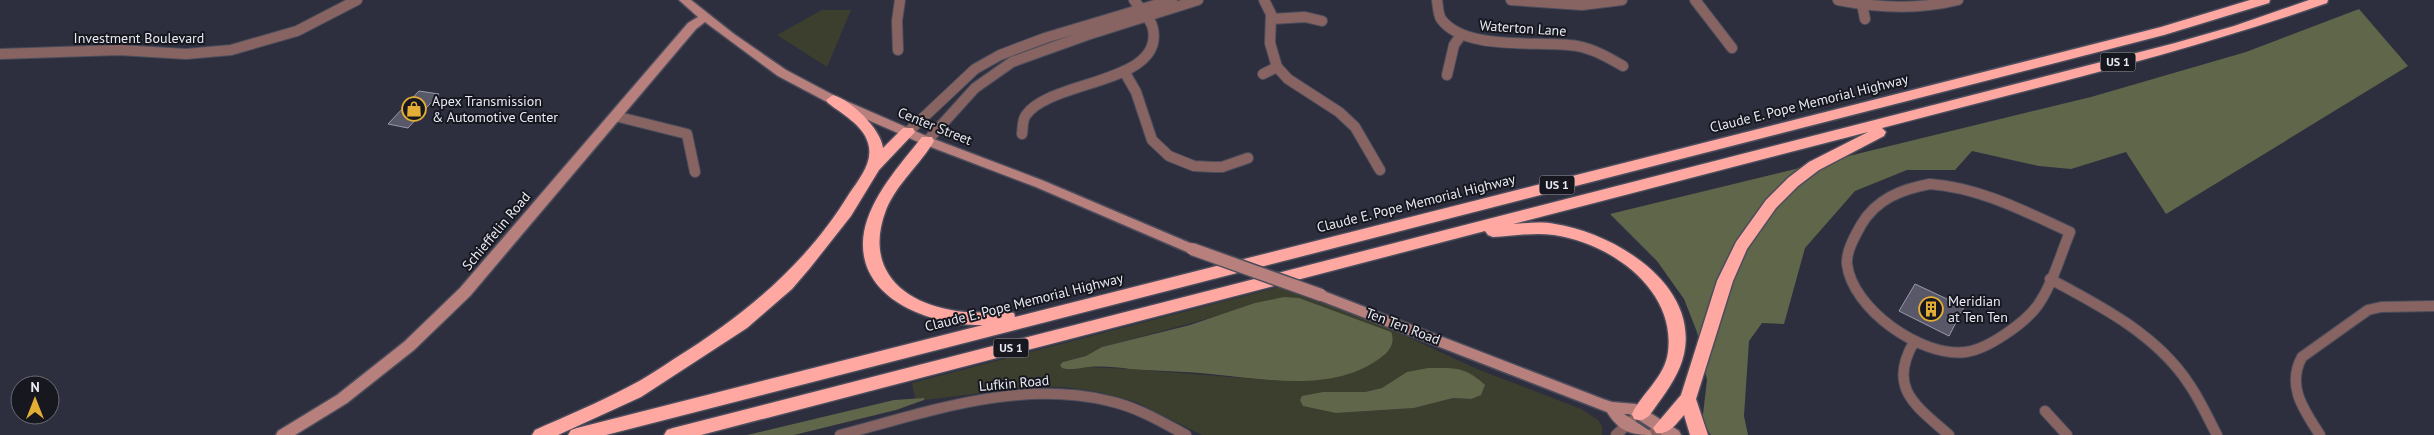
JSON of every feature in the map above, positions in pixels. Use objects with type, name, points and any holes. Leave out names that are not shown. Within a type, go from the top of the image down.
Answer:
[{"type":"highway","name":"Claude E. Pope Memorial Highway","points":[[577,435],[2164,31],[2264,0]]},
{"type":"highway","name":"US 1","points":[[673,435],[2185,44],[2239,29],[2322,0]]},
{"type":"highway","points":[[833,100],[870,130],[876,142],[878,153],[874,166]]},
{"type":"highway","points":[[1662,433],[1688,400],[1725,282],[1741,246],[1771,204],[1793,182],[1814,166],[1843,149],[1910,116]]},
{"type":"highway","points":[[542,435],[635,392],[710,345],[741,323],[786,284],[812,257],[846,212],[874,166],[908,132]]},
{"type":"highway","points":[[927,141],[905,168],[879,210],[870,239],[875,269],[899,298],[923,310],[952,317],[1033,318]]},
{"type":"highway","points":[[1461,232],[1530,228],[1576,234],[1622,253],[1642,269],[1665,299],[1675,322],[1677,337],[1676,352],[1667,378],[1640,414]]},
{"type":"highway","points":[[1688,400],[1699,435]]},
{"type":"main road","name":"Center Street","points":[[684,0],[730,37],[782,73],[833,100],[927,141],[1040,184],[1192,249]]},
{"type":"main road","name":"Schieffelin Road","points":[[283,435],[342,399],[409,346],[458,299],[692,26],[705,17]]},
{"type":"main road","name":"Ten Ten Road","points":[[1192,249],[1322,295],[1612,408],[1631,408],[1662,433]]},
{"type":"main road","name":"Ten Ten Road","points":[[1612,408],[1619,419],[1646,435]]},
{"type":"street","name":"Investment Boulevard","points":[[0,54],[108,50],[185,54],[226,50],[270,41],[297,32],[357,0]]},
{"type":"street","points":[[898,50],[897,21],[900,0]]},
{"type":"street","points":[[1022,134],[1027,115],[1040,104],[1062,93],[1124,71],[1142,62],[1154,48],[1154,31],[1134,0]]},
{"type":"street","points":[[927,141],[975,88],[1001,68],[1025,56],[1143,13],[1172,0]]},
{"type":"street","points":[[908,132],[975,69],[1000,55],[1045,38],[1198,0]]},
{"type":"street","points":[[1264,0],[1271,19],[1272,52],[1277,67],[1288,79],[1339,112],[1355,127],[1380,170]]},
{"type":"street","name":"Waterton Lane","points":[[1437,0],[1437,8],[1441,18],[1461,35],[1486,41],[1575,46],[1600,53],[1623,66]]},
{"type":"street","points":[[1511,0],[1581,3],[1622,0]]},
{"type":"street","points":[[1695,0],[1732,48]]},
{"type":"street","points":[[1838,0],[1862,4],[1920,6],[1958,0]]},
{"type":"street","points":[[1862,4],[1865,19]]},
{"type":"street","points":[[1271,19],[1305,17],[1322,21]]},
{"type":"street","points":[[1447,75],[1454,45],[1461,35]]},
{"type":"street","points":[[1263,74],[1277,67]]},
{"type":"street","points":[[1124,71],[1136,92],[1152,140],[1169,156],[1194,166],[1213,167],[1222,167],[1248,158]]},
{"type":"street","points":[[615,116],[687,134],[695,172]]},
{"type":"street","points":[[1930,184],[1960,187],[1975,191],[2070,232],[2037,306],[2027,316],[1976,348],[1966,352],[1946,352],[1914,342],[1865,303],[1857,294],[1847,266],[1847,257],[1858,231],[1871,210],[1881,201],[1893,195],[1930,184]]},
{"type":"street","points":[[2050,279],[2108,310],[2162,351],[2189,384],[2217,435]]},
{"type":"street","points":[[2320,435],[2303,409],[2296,391],[2294,374],[2302,357],[2368,310],[2381,307],[2434,306]]},
{"type":"street","points":[[1914,342],[1904,359],[1901,371],[1904,385],[1915,404],[1950,435]]},
{"type":"street","name":"Lufkin Road","points":[[840,435],[996,397],[1040,393],[1110,401],[1157,420],[1186,435]]},
{"type":"street","points":[[2045,410],[2068,435]]},
{"type":"street","points":[[1616,435],[1640,414]]},
{"type":"green space","points":[[2359,9],[2408,66],[2166,214],[2126,152],[2071,169],[2039,166],[1972,151],[1955,170],[1907,170],[1855,191],[1805,248],[1784,324],[1762,323],[1749,341],[1744,416],[1748,435],[1711,435],[1702,423],[1707,380],[1697,332],[1684,299],[1657,261],[1610,214],[2091,97],[2246,52]]},
{"type":"green space","points":[[822,10],[851,10],[827,67],[777,35]]},
{"type":"green space","points":[[1279,287],[1371,320],[1477,369],[1581,409],[1598,420],[1602,426],[1602,435],[1202,435],[1136,402],[1094,391],[1064,387],[1002,388],[974,394],[924,400],[923,398],[915,398],[912,383]],"holes":[[[1217,316],[1280,381],[1129,369],[1088,367],[1068,370],[1063,362],[1086,356],[1103,347]],[[1428,368],[1471,399],[1453,398],[1414,408],[1336,413],[1323,392],[1365,392],[1382,388]]]},
{"type":"green space","points":[[1284,297],[1299,298],[1391,332],[1393,339],[1389,350],[1365,367],[1345,375],[1300,381],[1109,367],[1068,369],[1062,368],[1060,365],[1063,362],[1086,356],[1102,347],[1190,325],[1255,303]]},
{"type":"green space","points":[[1428,368],[1459,369],[1471,374],[1485,385],[1481,395],[1471,399],[1453,398],[1414,408],[1336,413],[1303,406],[1300,400],[1302,396],[1323,392],[1365,392],[1382,388],[1407,372]]},
{"type":"green space","points":[[924,398],[924,400],[896,410],[794,435],[747,435],[894,400]]},
{"type":"building","name":"Apex Transmission & Automotive Center","points":[[419,91],[439,94],[408,128],[388,124]]},
{"type":"building","name":"Meridian at Ten Ten","points":[[1915,284],[1964,307],[1949,336],[1899,311]]},
{"type":"place","name":"Apex Transmission & Automotive Center","points":[[414,109]]},
{"type":"place","name":"Meridian at Ten Ten","points":[[1931,309]]}]
